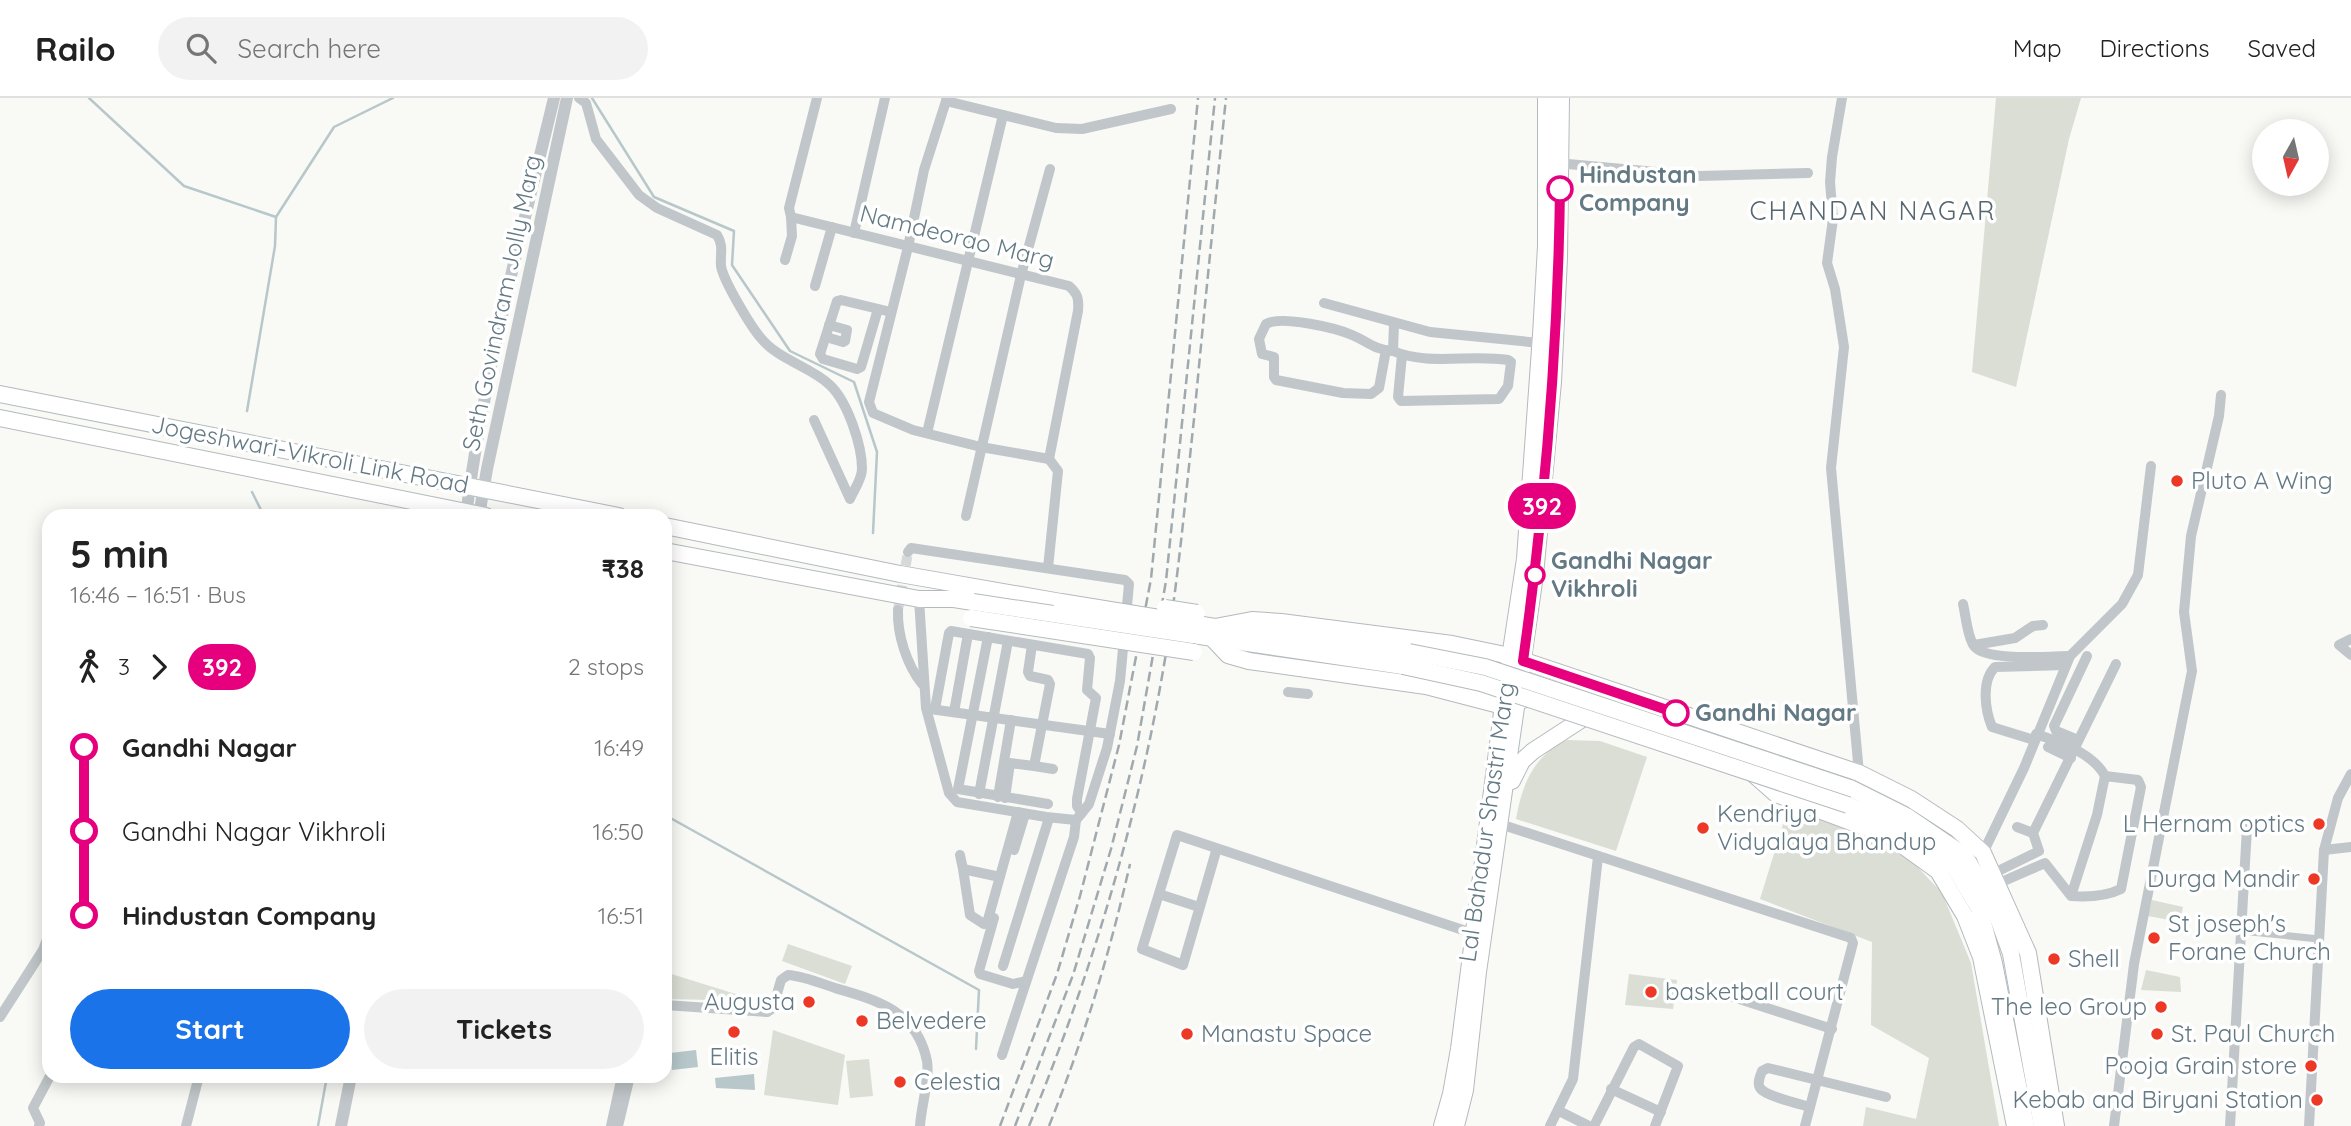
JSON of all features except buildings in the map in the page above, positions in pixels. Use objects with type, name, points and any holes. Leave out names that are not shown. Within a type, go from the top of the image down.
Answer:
[{"type":"main road","name":"Lal Bahadur Shastri Marg","points":[[1442,1126],[1459,1049],[1472,933],[1517,659],[1553,382],[1559,258],[1546,98]]},
{"type":"main road","name":"Lal Bahadur Shastri Marg","points":[[1531,560],[1546,246],[1561,98]]},
{"type":"main road","name":"Jogeshwari-Vikroli Link Road","points":[[0,394],[585,509]]},
{"type":"main road","name":"Jogeshwari-Vikroli Link Road","points":[[0,418],[447,509]]},
{"type":"main road","points":[[672,527],[1027,597],[1062,597],[1195,624],[1214,633],[1485,667],[1912,799],[1957,829],[1983,853],[2028,953],[2056,1126]]},
{"type":"main road","points":[[672,552],[927,599],[971,618],[1194,652],[1214,633],[1252,620],[1452,644],[1517,659],[1855,781],[1964,855],[1992,900],[2010,951]]},
{"type":"main road","points":[[971,618],[1195,624],[1214,633],[1228,655],[1249,661],[1426,686],[1510,704],[1539,696],[1593,712],[1744,766],[1776,794],[1891,837],[1938,871],[1969,929],[1980,957],[2015,1126]]},
{"type":"main road","points":[[1406,659],[1847,805],[1909,832],[1954,867],[1979,908],[1992,954],[2026,1126]]},
{"type":"main road","name":"Lal Bahadur Shastri Marg","points":[[1456,1126],[1465,1090],[1478,972],[1505,796],[1510,704]]},
{"type":"main road","points":[[1505,796],[1522,761],[1593,712]]},
{"type":"main road","points":[[1997,885],[2042,1126]]},
{"type":"main road","points":[[1969,929],[1992,954]]},
{"type":"street","points":[[477,487],[479,434],[554,98]]},
{"type":"street","name":"Seth Govindram Jolly Marg","points":[[476,509],[477,487],[567,98]]},
{"type":"street","points":[[579,98],[586,103],[596,139],[639,195],[657,208],[718,235],[722,243],[721,267],[760,338],[784,357],[830,385],[843,402],[858,440],[862,472],[850,499],[814,420]]},
{"type":"street","points":[[785,260],[792,236],[789,208],[817,98]]},
{"type":"street","points":[[854,233],[885,98]]},
{"type":"street","points":[[1842,98],[1832,157],[1830,182],[1833,219],[1827,262],[1835,289],[1844,347],[1831,468],[1855,781]]},
{"type":"street","points":[[1049,459],[981,447],[927,433],[873,413],[869,402],[908,247],[924,170],[946,100],[1056,128],[1082,129],[1171,109]]},
{"type":"street","points":[[927,433],[1003,115]]},
{"type":"street","points":[[1553,163],[1700,176],[1808,173]]},
{"type":"street","points":[[966,516],[1021,275],[1050,169]]},
{"type":"street","name":"Namdeorao Marg","points":[[791,217],[1069,286],[1076,293],[1079,301],[1049,459],[1058,471],[1048,568]]},
{"type":"street","points":[[815,286],[832,228]]},
{"type":"street","points":[[878,309],[861,367],[856,369],[823,359],[820,354],[837,301],[841,300],[891,312]]},
{"type":"street","points":[[1324,303],[1430,332],[1541,342]]},
{"type":"street","points":[[1394,324],[1394,352],[1398,397],[1401,401],[1499,399],[1508,386],[1511,362],[1508,359],[1423,358],[1394,352],[1367,345],[1341,331],[1277,321],[1266,324],[1259,340],[1262,354],[1274,357],[1276,380],[1357,395],[1371,394],[1379,388],[1394,352]]},
{"type":"street","points":[[826,337],[845,341],[847,330],[829,325]]},
{"type":"street","points":[[2114,1126],[2134,964],[2192,671],[2183,612],[2191,536],[2219,416],[2221,395]]},
{"type":"street","points":[[1983,853],[2024,768],[2068,660],[2122,604],[2138,575],[2151,466]]},
{"type":"street","points":[[908,552],[911,548],[1125,580],[1129,584],[1123,658],[1110,734],[1089,804],[1079,816],[1049,818],[957,802],[949,793],[923,685],[927,599]]},
{"type":"street","points":[[1963,604],[1974,645],[1981,652],[1998,656],[2068,660]]},
{"type":"street","points":[[898,610],[897,625],[915,675],[923,685]]},
{"type":"street","points":[[971,618],[988,637],[1088,654],[1090,658],[1087,690],[1096,698],[1077,799],[1079,816],[1074,837],[1002,1055]]},
{"type":"street","points":[[930,709],[949,633],[971,618]]},
{"type":"street","points":[[954,712],[971,618]]},
{"type":"street","points":[[1974,645],[2015,638],[2033,626],[2043,625]]},
{"type":"street","points":[[988,637],[958,789],[1048,804]]},
{"type":"street","points":[[2351,639],[2340,645],[2351,655]]},
{"type":"street","points":[[979,794],[1008,641]]},
{"type":"street","points":[[1032,645],[1030,676],[1048,680],[1050,684],[1034,766]]},
{"type":"street","points":[[2071,896],[2097,815],[2105,776],[2100,767],[2075,749],[2054,726],[2087,656]]},
{"type":"street","points":[[2068,660],[1994,667],[1985,696],[1992,727],[2075,749]]},
{"type":"street","points":[[2071,896],[2045,863],[2033,834],[2116,664]]},
{"type":"street","points":[[1288,692],[1308,694]]},
{"type":"street","points":[[930,709],[1110,734]]},
{"type":"street","points":[[1001,797],[1011,720]]},
{"type":"street","points":[[2048,747],[2075,749]]},
{"type":"street","points":[[1007,763],[1053,769]]},
{"type":"street","points":[[2309,1126],[2324,850],[2338,797],[2351,774]]},
{"type":"street","points":[[2071,896],[2105,894],[2121,888],[2141,787],[2137,780],[2105,776]]},
{"type":"street","points":[[960,855],[970,915],[984,925],[988,923],[1021,813]]},
{"type":"street","points":[[1021,813],[978,971],[980,974],[1013,984],[1026,981]]},
{"type":"street","points":[[1003,966],[1049,818]]},
{"type":"street","points":[[1500,824],[1851,938],[1853,943],[1832,1029],[1805,1126]]},
{"type":"street","points":[[2017,827],[2033,834]]},
{"type":"street","points":[[2230,1126],[2247,828]]},
{"type":"street","points":[[1217,848],[1183,965],[1142,949],[1177,835],[1217,848],[1472,933]]},
{"type":"street","points":[[2324,850],[2351,847]]},
{"type":"street","points":[[1997,885],[2039,851]]},
{"type":"street","points":[[1550,1126],[1573,1079],[1598,857]]},
{"type":"street","points":[[1997,885],[2045,863]]},
{"type":"street","points":[[963,869],[1000,877]]},
{"type":"street","points":[[1159,894],[1199,907]]},
{"type":"street","points":[[2241,931],[2319,939]]},
{"type":"street","points":[[0,1017],[42,952]]},
{"type":"street","points":[[672,1005],[766,1012],[773,1008],[781,980],[788,975],[877,1000],[903,1017],[916,1034],[924,1051],[928,1070],[920,1126]]},
{"type":"street","points":[[1727,995],[1832,1029]]},
{"type":"street","points":[[1594,1126],[1634,1047],[1639,1044],[1678,1066],[1655,1126]]},
{"type":"street","points":[[1810,1107],[1760,1089],[1762,1071],[1768,1068],[1816,1082],[1886,1097]]},
{"type":"street","points":[[39,1126],[33,1108],[46,1083]]},
{"type":"street","points":[[186,1126],[198,1083]]},
{"type":"street","points":[[341,1126],[350,1083]]},
{"type":"street","points":[[611,1126],[620,1083]]},
{"type":"street","points":[[618,1126],[628,1083]]},
{"type":"street","points":[[1611,1089],[1661,1112]]},
{"type":"street","points":[[1559,1111],[1589,1126]]},
{"type":"shaded area","points":[[1996,98],[2081,98],[2069,139],[2016,387],[1972,372]]},
{"type":"shaded area","points":[[1567,740],[1600,741],[1647,757],[1616,851],[1516,819],[1531,772],[1546,754]]},
{"type":"shaded area","points":[[1789,805],[1866,836],[1912,861],[1942,893],[1971,963],[1999,1126],[1863,1126],[1866,1107],[1916,1119],[1929,1058],[1871,1025],[1872,942],[1760,899]]},
{"type":"shaded area","points":[[2152,900],[2183,907],[2180,922],[2148,916]]},
{"type":"shaded area","points":[[788,944],[852,966],[845,984],[782,961]]},
{"type":"shaded area","points":[[2146,970],[2180,977],[2181,992],[2141,990]]},
{"type":"shaded area","points":[[672,974],[758,1001],[672,999]]},
{"type":"shaded area","name":"basketball court","points":[[1629,974],[1677,980],[1673,1009],[1625,1005]]},
{"type":"shaded area","points":[[773,1030],[845,1055],[838,1105],[764,1095]]},
{"type":"shaded area","points":[[696,1050],[698,1067],[672,1070],[672,1053]]},
{"type":"shaded area","points":[[869,1059],[873,1096],[850,1098],[846,1061]]},
{"type":"shaded area","points":[[754,1074],[755,1090],[716,1088],[715,1078]]},
{"type":"waterway","points":[[89,98],[184,186],[276,217],[275,246],[247,411]]},
{"type":"waterway","points":[[276,217],[334,127],[393,98]]},
{"type":"waterway","points":[[592,98],[654,197],[734,231],[732,265],[790,351],[854,382],[877,452],[873,533]]},
{"type":"waterway","points":[[252,492],[260,509]]},
{"type":"waterway","points":[[672,819],[979,990],[976,1049]]},
{"type":"waterway","points":[[318,1126],[326,1083]]},
{"type":"tunnel","points":[[898,610],[908,552]]},
{"type":"railway","points":[[1000,1126],[1057,974],[1080,896],[1119,745],[1151,579],[1198,98]]},
{"type":"railway","points":[[1015,1126],[1073,975],[1111,849],[1137,746],[1166,581],[1215,98]]},
{"type":"railway","points":[[1029,1126],[1072,1013],[1109,899],[1126,841],[1153,724],[1169,635],[1181,542],[1226,98]]},
{"type":"railway","points":[[1049,1126],[1095,996],[1130,864]]},
{"type":"bus line","name":"392","points":[[1560,189],[1553,382],[1535,575],[1523,661],[1676,713]]},
{"type":"place","name":"Hindustan Company","points":[[1560,189]]},
{"type":"place","name":"Pluto A Wing","points":[[2177,481]]},
{"type":"place","name":"Gandhi Nagar Vikhroli","points":[[1535,575]]},
{"type":"place","name":"Gandhi Nagar","points":[[1676,713]]},
{"type":"place","name":"L Hernam optics","points":[[2319,824]]},
{"type":"place","name":"Kendriya Vidyalaya Bhandup","points":[[1703,828]]},
{"type":"place","name":"Durga Mandir","points":[[2314,879]]},
{"type":"place","name":"St joseph's Forane Church","points":[[2154,938]]},
{"type":"place","name":"Shell","points":[[2054,959]]},
{"type":"place","name":"basketball court","points":[[1651,992]]},
{"type":"place","name":"Augusta","points":[[809,1002]]},
{"type":"place","name":"The leo Group","points":[[2161,1007]]},
{"type":"place","name":"Belvedere","points":[[862,1021]]},
{"type":"place","name":"Elitis","points":[[734,1032]]},
{"type":"place","name":"Manastu Space","points":[[1187,1034]]},
{"type":"place","name":"St. Paul Church","points":[[2157,1034]]},
{"type":"place","name":"Pooja Grain store","points":[[2311,1066]]},
{"type":"place","name":"Celestia","points":[[900,1082]]},
{"type":"place","name":"Kebab and Biryani Station","points":[[2317,1100]]},
{"type":"district","name":"CHANDAN NAGAR","points":[[1873,211]]}]
